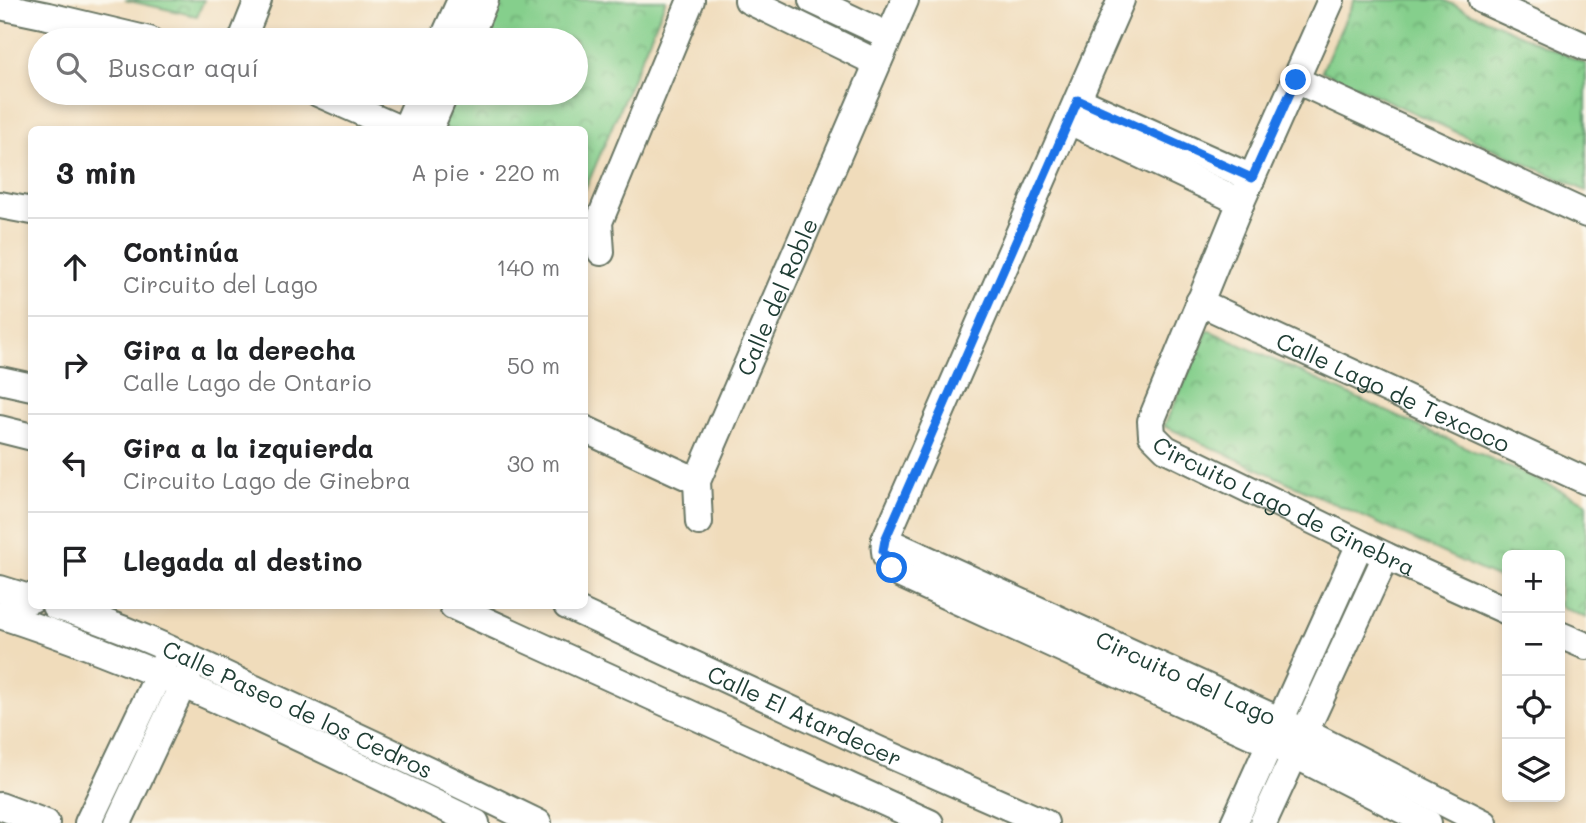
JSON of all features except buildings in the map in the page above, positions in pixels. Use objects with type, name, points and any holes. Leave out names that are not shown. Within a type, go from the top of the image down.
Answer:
[{"type":"street","points":[[247,28],[258,0]]},
{"type":"street","points":[[448,28],[461,0]]},
{"type":"street","points":[[473,28],[485,0]]},
{"type":"street","points":[[601,252],[592,219],[691,0]]},
{"type":"street","points":[[748,0],[877,63]]},
{"type":"street","points":[[812,0],[889,36]]},
{"type":"street","name":"Calle del Roble","points":[[697,481],[905,0]]},
{"type":"street","name":"Circuito del Lago","points":[[1121,0],[885,540],[1300,744],[1484,823]]},
{"type":"street","name":"Circuito Lago de Ginebra","points":[[1331,0],[1199,302],[1151,421],[1152,435],[1166,449],[1360,544],[1502,609]]},
{"type":"street","points":[[1482,0],[1585,42]]},
{"type":"street","points":[[27,7],[105,28]]},
{"type":"street","points":[[1296,80],[1586,214]]},
{"type":"street","points":[[346,105],[395,126]]},
{"type":"street","points":[[406,126],[415,105]]},
{"type":"street","points":[[431,126],[440,105]]},
{"type":"street","points":[[1074,110],[1246,190]]},
{"type":"street","points":[[0,205],[28,210]]},
{"type":"street","name":"Calle Lago de Texcoco","points":[[1199,302],[1586,481]]},
{"type":"street","points":[[0,380],[28,386]]},
{"type":"street","points":[[0,429],[28,436]]},
{"type":"street","points":[[588,431],[697,481],[699,522]]},
{"type":"street","points":[[1234,823],[1360,544]]},
{"type":"street","points":[[1264,823],[1386,556]]},
{"type":"street","points":[[0,589],[28,597]]},
{"type":"street","name":"Calle Paseo de los Cedros","points":[[64,609],[126,631],[176,667],[401,787],[476,823]]},
{"type":"street","name":"Calle El Atardecer","points":[[460,609],[930,823]]},
{"type":"street","name":"Calle El Atardecer","points":[[574,609],[879,750],[1045,823]]},
{"type":"street","name":"Calle Paseo de los Cedros","points":[[0,615],[176,667],[417,763],[538,823]]},
{"type":"street","points":[[1565,637],[1586,646]]},
{"type":"street","points":[[88,823],[176,667]]},
{"type":"street","points":[[118,823],[176,667]]},
{"type":"street","name":"Circuito del Lago","points":[[1300,744],[1428,823]]},
{"type":"street","points":[[861,791],[879,750]]},
{"type":"street","points":[[401,787],[417,763]]},
{"type":"street","points":[[0,806],[46,823]]},
{"type":"green space","points":[[125,0],[204,0],[197,16]]},
{"type":"green space","points":[[496,0],[666,0],[588,183],[588,126],[442,126],[452,105],[588,105],[588,28],[484,28]]},
{"type":"green space","points":[[1354,0],[1443,0],[1586,64],[1586,191],[1322,71]]},
{"type":"green space","points":[[1208,330],[1586,502],[1586,618],[1565,608],[1565,550],[1502,550],[1502,580],[1164,426]]},
{"type":"route","points":[[892,568],[883,551],[885,540],[1078,100],[1252,178],[1296,80]]}]
